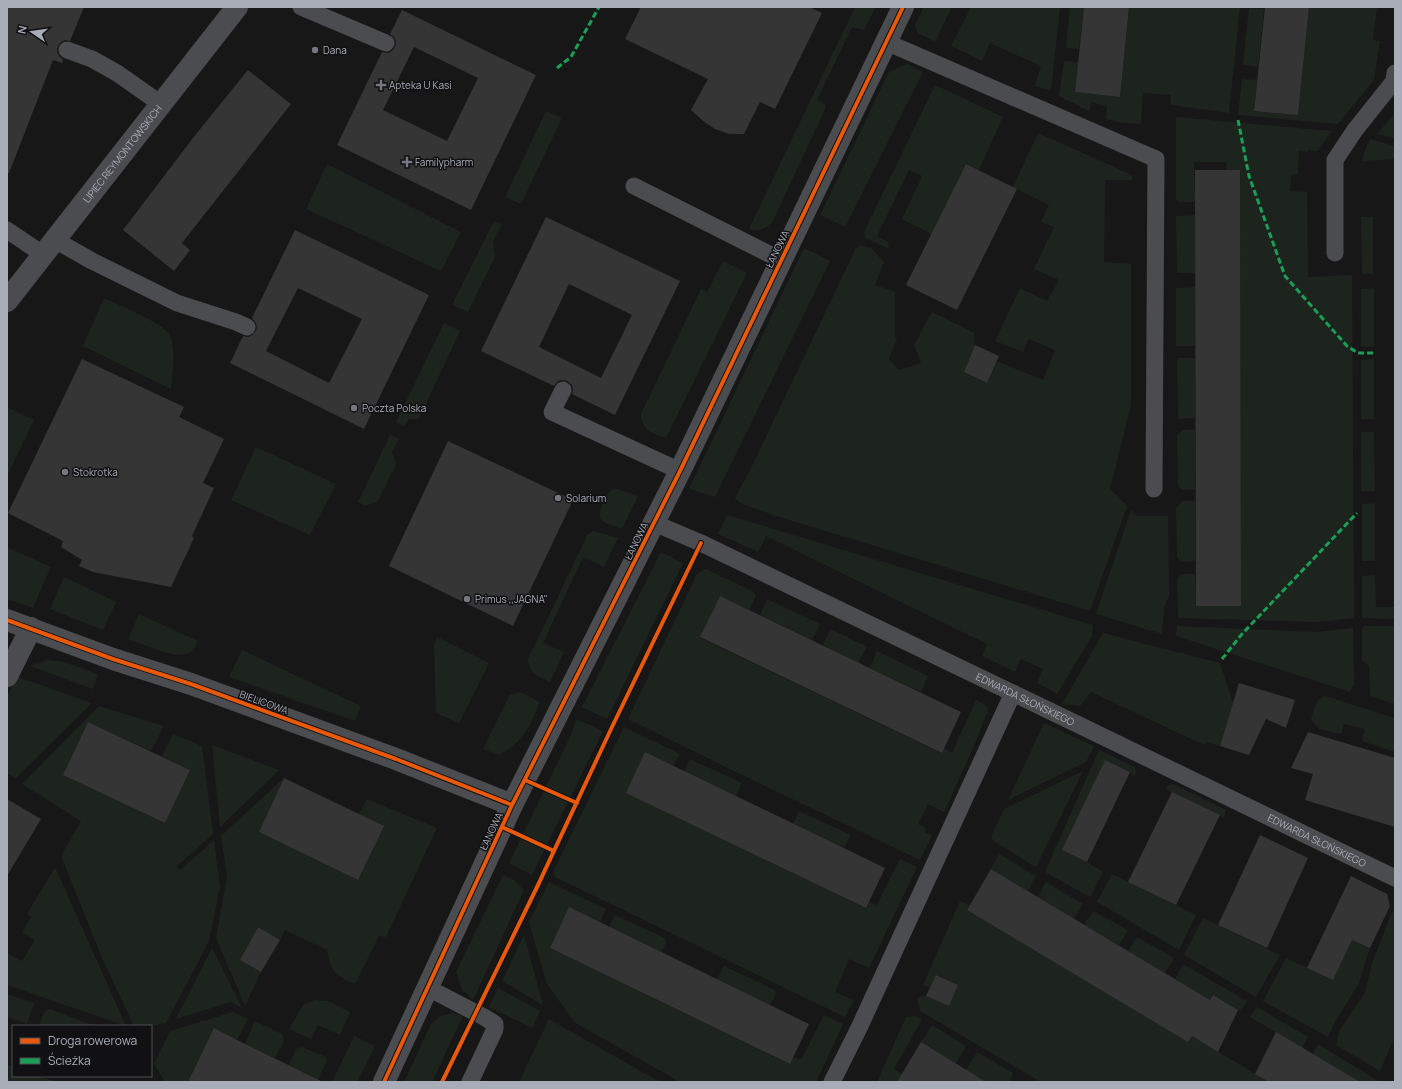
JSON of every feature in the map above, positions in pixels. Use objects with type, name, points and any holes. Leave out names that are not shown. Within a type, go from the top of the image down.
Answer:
[{"type":"street","name":"LIPIEC REYMONTOWSKICH","points":[[7,301],[237,7]]},
{"type":"street","name":"ŁANOWA","points":[[384,1082],[512,805],[680,470],[903,7]]},
{"type":"street","name":"BIELICOWA","points":[[7,620],[113,658],[199,686],[396,759],[512,805]]},
{"type":"street","points":[[7,676],[31,628]]},
{"type":"lane","points":[[301,7],[386,43]]},
{"type":"lane","points":[[886,42],[1156,159],[1154,489]]},
{"type":"lane","points":[[67,50],[92,59],[118,73],[161,104]]},
{"type":"lane","points":[[1335,253],[1335,160],[1355,130],[1394,81],[1395,73]]},
{"type":"lane","points":[[634,186],[781,260]]},
{"type":"lane","points":[[7,230],[49,247],[92,261],[177,303],[236,322],[247,328]]},
{"type":"lane","points":[[563,390],[552,412],[680,470]]},
{"type":"lane","name":"EDWARDA SŁOŃSKIEGO","points":[[654,523],[701,543],[1395,878]]},
{"type":"lane","points":[[832,1082],[862,1021],[1013,693]]},
{"type":"lane","points":[[428,988],[495,1024],[495,1029],[470,1082]]},
{"type":"shaded area","points":[[855,7],[876,7],[864,30],[852,27],[817,100],[824,103],[826,107],[772,223],[761,229],[749,229]]},
{"type":"shaded area","points":[[924,7],[952,7],[935,42],[918,33],[915,25]]},
{"type":"shaded area","points":[[971,7],[1060,7],[1051,91],[1035,86],[1041,66],[990,43],[982,61],[951,46]]},
{"type":"shaded area","points":[[1070,7],[1084,7],[1079,49],[1066,48]]},
{"type":"shaded area","points":[[1129,7],[1240,7],[1229,113],[1171,105],[1170,95],[1143,93],[1141,124],[1117,122],[1106,119],[1107,107],[1092,102],[1089,111],[1059,96],[1064,61],[1078,62],[1075,92],[1120,97]]},
{"type":"shaded area","points":[[1309,7],[1377,7],[1373,40],[1380,41],[1374,80],[1338,124],[1238,115],[1242,79],[1257,80],[1254,111],[1298,115]]},
{"type":"shaded area","points":[[1249,8],[1264,9],[1258,67],[1243,65]]},
{"type":"shaded area","points":[[907,64],[923,72],[845,227],[820,215],[889,72]]},
{"type":"shaded area","points":[[935,85],[1003,117],[979,170],[966,164],[931,234],[902,219],[922,176],[909,170],[877,236],[888,242],[889,249],[865,238],[864,232]]},
{"type":"shaded area","points":[[546,111],[562,118],[521,204],[505,197]]},
{"type":"shaded area","points":[[1395,113],[1395,138],[1377,134]]},
{"type":"shaded area","points":[[1176,117],[1332,131],[1317,151],[1299,151],[1298,174],[1291,175],[1290,191],[1307,192],[1308,277],[1352,275],[1354,618],[1317,622],[1178,618],[1177,579],[1181,574],[1195,574],[1196,606],[1241,606],[1240,170],[1227,170],[1226,162],[1194,162],[1195,202],[1180,202],[1176,199]]},
{"type":"shaded area","points":[[1038,133],[1132,175],[1132,180],[1105,180],[1104,262],[1131,264],[1131,405],[1110,489],[1127,506],[1090,611],[773,515],[740,503],[735,498],[752,466],[856,248],[861,245],[871,248],[884,262],[875,285],[895,292],[895,337],[897,338],[889,359],[899,370],[921,363],[914,345],[932,312],[974,333],[975,345],[964,372],[987,383],[997,361],[1043,380],[1055,350],[1029,339],[1023,352],[995,341],[1020,288],[1047,301],[1059,280],[1034,269],[1054,227],[1041,222],[1049,205],[1013,187]]},
{"type":"shaded area","points":[[1370,139],[1395,146],[1395,159],[1362,161]]},
{"type":"shaded area","points":[[327,164],[461,232],[441,271],[306,209]]},
{"type":"shaded area","points":[[1195,215],[1195,273],[1177,273],[1176,216]]},
{"type":"shaded area","points":[[1361,217],[1373,217],[1373,274],[1362,274]]},
{"type":"shaded area","points":[[494,221],[502,224],[493,241],[495,257],[468,312],[452,305]]},
{"type":"shaded area","points":[[804,248],[830,261],[715,497],[689,489]]},
{"type":"shaded area","points":[[723,261],[747,273],[666,438],[653,433],[646,428],[641,414],[701,289],[707,292]]},
{"type":"shaded area","points":[[1195,287],[1195,346],[1176,346],[1176,288]]},
{"type":"shaded area","points":[[1374,288],[1374,346],[1361,347],[1361,289]]},
{"type":"shaded area","points":[[104,298],[149,319],[169,334],[173,347],[171,389],[83,346]]},
{"type":"shaded area","points":[[444,323],[460,331],[419,419],[409,419],[404,426],[396,422]]},
{"type":"shaded area","points":[[1177,358],[1195,358],[1195,418],[1178,419]]},
{"type":"shaded area","points":[[1374,359],[1374,419],[1361,419],[1361,360]]},
{"type":"shaded area","points":[[7,407],[34,420],[7,476]]},
{"type":"shaded area","points":[[1195,429],[1195,489],[1182,490],[1178,486],[1177,435],[1183,430]]},
{"type":"shaded area","points":[[1361,432],[1374,432],[1375,491],[1361,491]]},
{"type":"shaded area","points":[[390,435],[399,439],[392,452],[396,464],[378,501],[365,506],[358,502]]},
{"type":"shaded area","points":[[256,447],[336,484],[310,535],[231,500]]},
{"type":"shaded area","points":[[614,488],[638,496],[622,529],[603,521],[600,515],[600,510],[606,497]]},
{"type":"shaded area","points":[[1182,501],[1195,501],[1195,561],[1181,562],[1177,557],[1176,509]]},
{"type":"shaded area","points":[[1375,503],[1375,561],[1362,561],[1362,504]]},
{"type":"shaded area","points":[[1131,510],[1137,516],[1168,516],[1169,596],[1164,608],[1162,634],[1096,614]]},
{"type":"shaded area","points":[[727,515],[1093,625],[1092,636],[1057,694],[1037,683],[1043,669],[1021,659],[1015,672],[982,656],[987,644],[766,536],[758,552],[718,534]]},
{"type":"shaded area","points":[[593,531],[618,538],[604,567],[583,557],[543,643],[564,652],[550,682],[532,671],[528,664],[528,659],[588,534]]},
{"type":"shaded area","points":[[7,547],[51,567],[33,608],[7,599]]},
{"type":"shaded area","points":[[661,552],[683,563],[607,719],[582,707]]},
{"type":"shaded area","points":[[706,569],[754,592],[756,596],[749,610],[720,596],[700,638],[941,753],[944,748],[952,753],[976,700],[985,705],[988,710],[974,746],[944,812],[928,804],[918,824],[926,828],[925,832],[932,835],[920,860],[628,719],[697,574]]},
{"type":"shaded area","points":[[1375,575],[1376,607],[1395,607],[1395,619],[1362,618],[1362,576]]},
{"type":"shaded area","points":[[64,577],[116,602],[103,630],[50,609]]},
{"type":"shaded area","points":[[767,599],[820,624],[812,640],[760,615]]},
{"type":"shaded area","points":[[139,614],[198,641],[191,651],[183,655],[167,653],[128,639]]},
{"type":"shaded area","points":[[1177,626],[1317,632],[1353,628],[1354,685],[1350,692],[1176,636]]},
{"type":"shaded area","points":[[1364,626],[1395,626],[1395,704],[1370,696],[1369,666],[1362,660],[1362,630]]},
{"type":"shaded area","points":[[831,629],[867,647],[858,663],[823,645]]},
{"type":"shaded area","points":[[1103,633],[1220,663],[1233,703],[1220,746],[1206,742],[1204,745],[1091,692],[1080,706],[1062,704]]},
{"type":"shaded area","points":[[437,637],[489,663],[459,723],[436,713],[434,645]]},
{"type":"shaded area","points":[[242,650],[361,706],[355,721],[229,677]]},
{"type":"shaded area","points":[[877,651],[928,676],[921,692],[870,668]]},
{"type":"shaded area","points":[[48,660],[64,662],[98,674],[93,689],[30,666]]},
{"type":"shaded area","points":[[18,677],[92,703],[16,778],[7,773],[7,696]]},
{"type":"shaded area","points":[[519,692],[540,702],[525,733],[514,745],[499,755],[483,749],[510,695]]},
{"type":"shaded area","points":[[1325,696],[1395,718],[1395,752],[1362,741],[1365,729],[1344,724],[1341,734],[1319,729],[1311,719],[1317,701]]},
{"type":"shaded area","points":[[99,706],[164,726],[151,751],[88,722],[63,775],[165,823],[190,770],[162,756],[173,734],[202,746],[213,834],[177,866],[180,870],[214,840],[220,887],[209,941],[166,1023],[152,1026],[134,1025],[102,958],[61,856],[81,821],[22,784]]},
{"type":"shaded area","points":[[576,719],[603,731],[532,875],[509,863],[572,733]]},
{"type":"shaded area","points":[[1044,723],[1094,746],[1086,762],[1008,800]]},
{"type":"shaded area","points":[[624,727],[680,754],[673,766],[627,793],[865,908],[869,902],[877,905],[900,859],[917,867],[869,968],[849,959],[835,992],[854,1000],[845,1017],[555,877],[553,872]]},
{"type":"shaded area","points":[[212,745],[279,770],[220,827]]},
{"type":"shaded area","points":[[1099,750],[1135,767],[1136,773],[1134,777],[1130,772],[1105,760],[1063,850],[1103,872],[1090,897],[1045,872]]},
{"type":"shaded area","points":[[690,759],[742,783],[736,796],[684,771]]},
{"type":"shaded area","points":[[1083,771],[1036,867],[992,840],[992,835],[1004,809]]},
{"type":"shaded area","points":[[284,778],[259,832],[358,880],[383,827],[359,814],[367,799],[437,828],[386,937],[379,936],[355,984],[342,978],[335,972],[327,950],[285,930],[280,940],[258,927],[240,960],[261,972],[245,1006],[216,938],[227,876],[221,836]]},
{"type":"shaded area","points":[[1173,784],[1226,810],[1224,818],[1166,790],[1167,786]]},
{"type":"shaded area","points":[[799,811],[851,835],[844,848],[793,824]]},
{"type":"shaded area","points":[[999,854],[1036,876],[1028,891],[991,869]]},
{"type":"shaded area","points":[[55,867],[126,1025],[7,985],[7,953],[22,961],[35,940],[22,932],[31,917],[27,914]]},
{"type":"shaded area","points":[[1112,874],[1196,915],[1179,950],[1097,902]]},
{"type":"shaded area","points":[[503,875],[514,880],[524,890],[473,1000],[462,989],[456,972]]},
{"type":"shaded area","points":[[549,882],[606,909],[600,922],[569,908],[550,948],[789,1064],[793,1057],[801,1060],[824,1015],[843,1024],[816,1082],[680,1082],[574,1022],[546,982],[529,922]]},
{"type":"shaded area","points":[[1046,882],[1083,904],[1074,919],[1038,897]]},
{"type":"shaded area","points":[[960,901],[969,905],[967,910],[1188,1041],[1192,1036],[1269,1082],[1041,1082],[920,1011],[917,997],[927,996],[948,1006],[958,985],[936,975],[930,988],[923,985]]},
{"type":"shaded area","points":[[1093,911],[1128,930],[1119,945],[1084,925]]},
{"type":"shaded area","points":[[1392,912],[1395,913],[1395,1036],[1380,1071],[1336,1045],[1339,1031],[1365,993],[1372,963]]},
{"type":"shaded area","points":[[615,915],[665,938],[666,943],[662,952],[609,927]]},
{"type":"shaded area","points":[[1203,918],[1280,955],[1256,997],[1184,955]]},
{"type":"shaded area","points":[[524,935],[543,1005],[502,981]]},
{"type":"shaded area","points":[[1137,937],[1174,958],[1165,973],[1128,951]]},
{"type":"shaded area","points":[[1352,940],[1370,948],[1359,983],[1335,1022],[1328,1037],[1263,1001],[1286,958],[1333,980]]},
{"type":"shaded area","points":[[212,948],[242,1008],[231,1002],[176,1019]]},
{"type":"shaded area","points":[[1183,964],[1247,1001],[1240,1011],[1213,995],[1210,1000],[1175,979]]},
{"type":"shaded area","points":[[724,966],[775,990],[776,994],[770,1005],[717,979]]},
{"type":"shaded area","points":[[498,988],[540,1011],[532,1028],[489,1007]]},
{"type":"shaded area","points":[[7,994],[34,1003],[27,1024],[7,1017]]},
{"type":"shaded area","points":[[315,1000],[328,1001],[350,1012],[340,1035],[318,1025],[311,1039],[289,1029],[304,1004]]},
{"type":"shaded area","points":[[1257,1007],[1308,1037],[1302,1048],[1250,1017]]},
{"type":"shaded area","points":[[50,1009],[92,1025],[39,1025],[44,1012]]},
{"type":"shaded area","points":[[233,1012],[248,1019],[237,1040],[214,1029],[188,1082],[165,1082],[154,1064],[170,1031]]},
{"type":"shaded area","points":[[453,1013],[463,1016],[432,1082],[404,1082],[431,1024],[440,1016]]},
{"type":"shaded area","points":[[914,1016],[922,1019],[894,1069],[902,1074],[900,1082],[877,1082],[906,1017]]},
{"type":"shaded area","points":[[549,1019],[660,1082],[519,1082]]},
{"type":"shaded area","points":[[255,1021],[282,1034],[284,1041],[275,1058],[245,1044]]},
{"type":"shaded area","points":[[932,1025],[966,1046],[956,1064],[921,1042]]},
{"type":"shaded area","points":[[354,1036],[375,1046],[357,1082],[332,1082]]},
{"type":"shaded area","points":[[1318,1044],[1378,1081],[1334,1082],[1313,1054]]},
{"type":"shaded area","points":[[302,1047],[326,1057],[327,1061],[317,1082],[313,1077],[289,1065],[296,1049]]},
{"type":"shaded area","points":[[977,1052],[1013,1073],[1009,1082],[986,1082],[966,1070]]},
{"type":"shaded area","points":[[7,1065],[12,1067],[12,1077],[41,1077],[56,1082],[7,1082]]},
{"type":"building","points":[[7,7],[84,7],[70,41],[65,40],[58,46],[57,52],[63,59],[62,63],[53,60],[9,173],[7,173]]},
{"type":"building","points":[[641,7],[809,7],[822,13],[775,109],[760,102],[744,134],[729,134],[715,129],[691,110],[708,79],[625,39]]},
{"type":"building","points":[[1084,7],[1129,7],[1120,97],[1075,92]]},
{"type":"building","points":[[1265,7],[1309,7],[1298,115],[1254,111]]},
{"type":"building","points":[[402,10],[536,75],[471,210],[337,145],[382,52],[388,53],[395,47],[396,41],[390,34]],"holes":[[[414,47],[478,78],[447,141],[383,110]]]},
{"type":"building","points":[[248,70],[291,104],[182,243],[190,250],[174,271],[123,230],[196,134]]},
{"type":"building","points":[[966,164],[1017,189],[957,310],[906,285]]},
{"type":"building","points":[[1195,170],[1240,170],[1241,606],[1196,606]]},
{"type":"building","points":[[546,217],[680,281],[615,415],[572,394],[572,385],[567,381],[558,381],[554,386],[481,351]],"holes":[[[569,284],[632,315],[601,378],[539,347]]]},
{"type":"building","points":[[295,230],[429,295],[364,429],[230,363],[243,336],[248,337],[256,331],[257,326],[252,318]],"holes":[[[298,288],[362,319],[329,383],[266,351]]]},
{"type":"building","points":[[975,345],[999,356],[987,383],[964,372]]},
{"type":"building","points":[[82,359],[184,407],[179,417],[224,439],[203,483],[214,488],[192,536],[194,538],[171,587],[93,572],[79,566],[82,560],[61,547],[63,541],[8,513]]},
{"type":"building","points":[[448,441],[573,500],[513,626],[389,566]]},
{"type":"building","points":[[720,596],[961,712],[942,753],[700,637]]},
{"type":"building","points":[[1239,683],[1295,700],[1286,728],[1266,719],[1249,755],[1220,746]]},
{"type":"building","points":[[88,722],[190,770],[165,823],[63,775]]},
{"type":"building","points":[[1308,732],[1395,758],[1395,827],[1305,800],[1313,774],[1291,768]]},
{"type":"building","points":[[645,752],[885,868],[866,908],[626,793]]},
{"type":"building","points":[[1105,760],[1130,772],[1087,862],[1062,850]]},
{"type":"building","points":[[284,778],[384,826],[358,880],[259,832]]},
{"type":"building","points":[[1172,792],[1220,815],[1176,905],[1128,882]]},
{"type":"building","points":[[7,799],[41,819],[7,876]]},
{"type":"building","points":[[1260,835],[1308,858],[1267,948],[1218,925]]},
{"type":"building","points":[[991,869],[1210,1000],[1213,995],[1238,1010],[1218,1052],[1192,1036],[1188,1042],[967,910]]},
{"type":"building","points":[[1351,876],[1387,894],[1390,906],[1370,948],[1352,940],[1333,980],[1307,968]]},
{"type":"building","points":[[569,907],[809,1024],[790,1064],[550,948]]},
{"type":"building","points":[[258,927],[280,940],[261,972],[240,960]]},
{"type":"building","points":[[936,975],[958,985],[949,1006],[926,996]]},
{"type":"building","points":[[214,1028],[237,1040],[323,1082],[188,1082]]},
{"type":"building","points":[[1276,1032],[1360,1082],[1269,1082],[1255,1074]]},
{"type":"building","points":[[921,1042],[986,1082],[897,1082]]},
{"type":"marked path","points":[[557,68],[571,57],[599,7]]},
{"type":"marked path","points":[[1238,120],[1249,176],[1285,276],[1347,346],[1358,353],[1374,353]]},
{"type":"marked path","points":[[1222,659],[1242,634],[1357,513]]},
{"type":"cycle path","points":[[384,1082],[512,805],[680,471],[903,7]]},
{"type":"cycle path","points":[[442,1082],[538,885],[701,543]]},
{"type":"cycle path","points":[[7,620],[113,659],[191,684],[396,759],[512,805]]},
{"type":"cycle path","points":[[525,780],[577,803]]},
{"type":"cycle path","points":[[502,827],[554,851]]},
{"type":"place","name":"Dana","points":[[315,50]]},
{"type":"place","name":"Apteka U Kasi","points":[[381,85]]},
{"type":"place","name":"Familypharm","points":[[407,162]]},
{"type":"place","name":"Poczta Polska","points":[[354,408]]},
{"type":"place","name":"Stokrotka","points":[[65,472]]},
{"type":"place","name":"Solarium","points":[[558,498]]},
{"type":"place","name":"Primus ,,JAGNA\"","points":[[467,599]]}]
